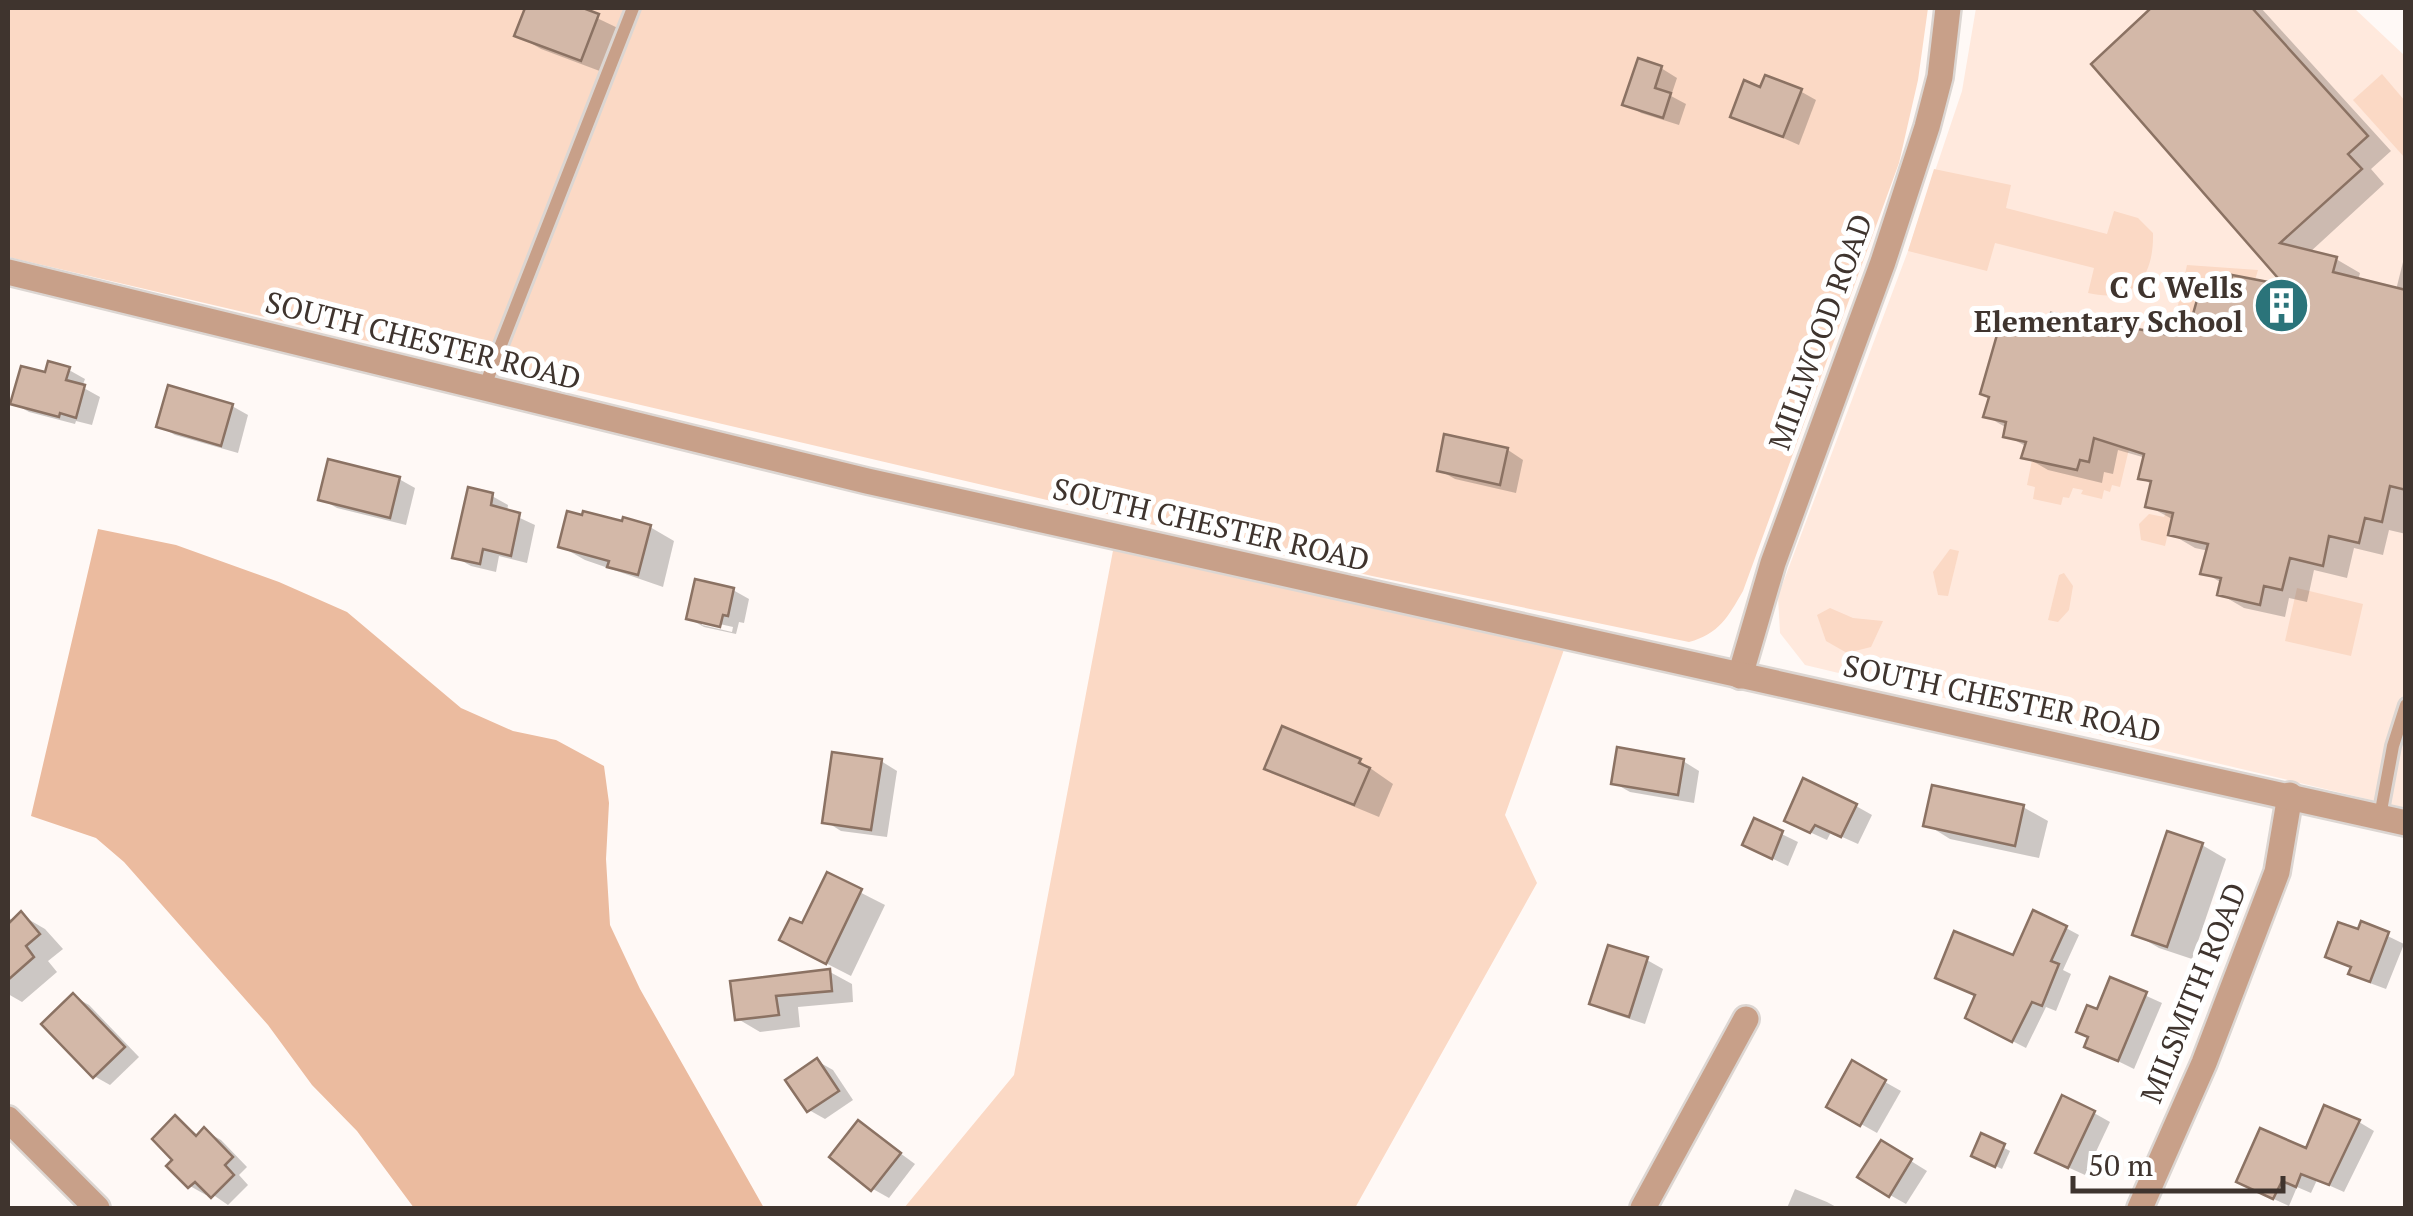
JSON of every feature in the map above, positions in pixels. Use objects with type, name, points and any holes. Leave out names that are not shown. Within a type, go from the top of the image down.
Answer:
[{"type":"street","name":"MILLWOOD ROAD","points":[[1740,676],[1773,562],[1883,262],[1927,127],[1940,77],[1948,8]]},
{"type":"street","name":"SOUTH CHESTER ROAD","points":[[8,272],[886,486],[2393,820]]},
{"type":"street","name":"MILSMITH ROAD","points":[[2140,1208],[2204,1063],[2277,872],[2290,796]]},
{"type":"street","points":[[1643,1208],[1746,1020]]},
{"type":"street","points":[[8,1119],[98,1208]]},
{"type":"lane","points":[[483,390],[633,8]]},
{"type":"lane","points":[[2393,820],[2404,713]]},
{"type":"shaded area","points":[[8,8],[1928,8],[1918,80],[1899,163],[1743,591],[1722,623],[1689,642],[1372,576],[8,257]]},
{"type":"shaded area","name":"C C Wells Elementary School","points":[[1976,8],[2354,8],[2405,56],[2405,808],[1805,665],[1780,633],[1778,596],[1908,251],[1962,91]]},
{"type":"shaded area","points":[[2382,74],[2405,101],[2405,158],[2353,100]]},
{"type":"shaded area","points":[[1934,169],[2011,185],[2006,208],[2107,234],[2114,211],[2138,218],[2153,233],[2145,274],[2129,290],[2104,295],[2088,293],[2094,268],[1995,243],[1987,271],[1908,251]]},
{"type":"shaded area","points":[[2187,265],[2258,270],[2255,280],[2232,275],[2227,299],[2198,300],[2191,321],[2174,323]]},
{"type":"shaded area","points":[[2094,438],[2129,449],[2120,487],[2112,485],[2110,492],[2104,490],[2102,499],[2073,488],[2061,505],[2033,499],[2035,487],[2027,485],[2032,460],[2077,470],[2080,460],[2089,462]]},
{"type":"shaded area","points":[[2166,512],[2173,513],[2165,546],[2141,540],[2139,524],[2149,514],[2164,517]]},
{"type":"shaded area","points":[[98,529],[176,545],[279,582],[347,612],[461,708],[513,731],[556,740],[604,766],[609,803],[606,859],[610,925],[640,989],[764,1208],[414,1208],[357,1131],[312,1085],[268,1025],[124,862],[96,838],[31,816]]},
{"type":"shaded area","points":[[1115,540],[1566,644],[1505,815],[1537,883],[1355,1208],[904,1208],[1014,1075]]},
{"type":"shaded area","points":[[1950,549],[1959,551],[1948,596],[1938,595],[1933,572]]},
{"type":"shaded area","points":[[2064,573],[2073,586],[2069,610],[2058,622],[2048,620],[2059,575]]},
{"type":"shaded area","points":[[2297,588],[2363,604],[2351,656],[2285,641]]},
{"type":"shaded area","points":[[1830,608],[1853,618],[1883,621],[1871,647],[1847,653],[1826,641],[1817,615]]},
{"type":"building","points":[[525,8],[583,8],[599,14],[581,61],[514,36]]},
{"type":"building","name":"C C Wells Elementary School","points":[[2151,8],[2252,8],[2368,136],[2348,154],[2362,169],[2280,243],[2337,257],[2333,272],[2406,290],[2406,490],[2390,486],[2382,522],[2365,518],[2359,543],[2329,536],[2323,566],[2290,558],[2282,590],[2264,586],[2260,605],[2217,595],[2221,578],[2200,574],[2208,544],[2168,535],[2173,513],[2145,507],[2151,481],[2138,479],[2144,454],[2094,438],[2089,462],[2080,460],[2077,470],[2021,458],[2026,442],[2003,437],[2006,422],[1983,417],[1989,397],[1980,394],[2003,314],[2047,323],[2051,313],[2170,335],[2174,323],[2191,321],[2197,300],[2227,299],[2232,275],[2284,285],[2091,64]]},
{"type":"building","points":[[1638,58],[1662,66],[1655,88],[1671,93],[1663,118],[1622,105]]},
{"type":"building","points":[[1765,75],[1802,89],[1783,137],[1730,117],[1744,80],[1760,87]]},
{"type":"building","points":[[48,361],[70,367],[66,380],[85,385],[76,418],[10,404],[21,366],[45,372]]},
{"type":"building","points":[[168,385],[233,404],[221,446],[156,427]]},
{"type":"building","points":[[1444,434],[1508,448],[1500,485],[1437,471]]},
{"type":"building","points":[[328,459],[400,477],[390,518],[318,500]]},
{"type":"building","points":[[468,487],[493,493],[491,505],[520,513],[511,556],[483,549],[480,564],[452,558]]},
{"type":"building","points":[[567,511],[622,521],[623,517],[651,525],[638,575],[607,567],[609,561],[558,547]]},
{"type":"building","points":[[695,579],[734,588],[728,616],[723,615],[720,627],[686,619]]},
{"type":"building","points":[[1282,726],[1361,759],[1359,763],[1370,768],[1354,805],[1264,769]]},
{"type":"building","points":[[1617,747],[1684,759],[1678,795],[1611,784]]},
{"type":"building","points":[[832,752],[882,759],[871,830],[822,823]]},
{"type":"building","points":[[1803,778],[1857,804],[1841,837],[1815,825],[1810,833],[1784,821]]},
{"type":"building","points":[[1932,785],[2024,805],[2015,846],[1923,826]]},
{"type":"building","points":[[1754,818],[1783,831],[1772,859],[1742,845]]},
{"type":"building","points":[[2167,831],[2203,843],[2167,947],[2132,935]]},
{"type":"building","points":[[827,872],[862,889],[826,964],[779,940],[790,918],[802,923]]},
{"type":"building","points":[[2033,910],[2067,926],[2051,961],[2059,964],[2042,1006],[2032,1002],[2012,1042],[1965,1018],[1975,995],[1935,978],[1954,931],[2013,955]]},
{"type":"building","points":[[21,911],[40,934],[26,946],[34,957],[8,980],[8,924]]},
{"type":"building","points":[[2361,921],[2389,932],[2370,982],[2348,974],[2351,967],[2325,957],[2338,922],[2358,929]]},
{"type":"building","points":[[1608,945],[1648,957],[1629,1017],[1589,1004]]},
{"type":"building","points":[[830,969],[832,991],[776,996],[779,1015],[735,1020],[730,981]]},
{"type":"building","points":[[2110,977],[2147,992],[2118,1061],[2084,1047],[2088,1037],[2076,1032],[2087,1005],[2097,1009]]},
{"type":"building","points":[[73,993],[125,1047],[93,1078],[41,1024]]},
{"type":"building","points":[[817,1058],[839,1091],[807,1112],[785,1080]]},
{"type":"building","points":[[1852,1060],[1886,1080],[1860,1126],[1826,1107]]},
{"type":"building","points":[[2062,1095],[2095,1111],[2068,1168],[2035,1153]]},
{"type":"building","points":[[2324,1105],[2360,1120],[2329,1185],[2301,1174],[2296,1187],[2282,1181],[2273,1199],[2236,1182],[2260,1128],[2306,1148]]},
{"type":"building","points":[[175,1115],[196,1136],[204,1127],[233,1157],[225,1165],[234,1175],[211,1198],[195,1182],[188,1188],[166,1166],[172,1160],[152,1139]]},
{"type":"building","points":[[858,1120],[901,1153],[871,1191],[829,1157]]},
{"type":"building","points":[[1981,1133],[2005,1144],[1995,1167],[1971,1156]]},
{"type":"building","points":[[1881,1140],[1912,1159],[1889,1197],[1857,1177]]},
{"type":"place","name":"C C Wells Elementary School","points":[[2282,305]]}]
